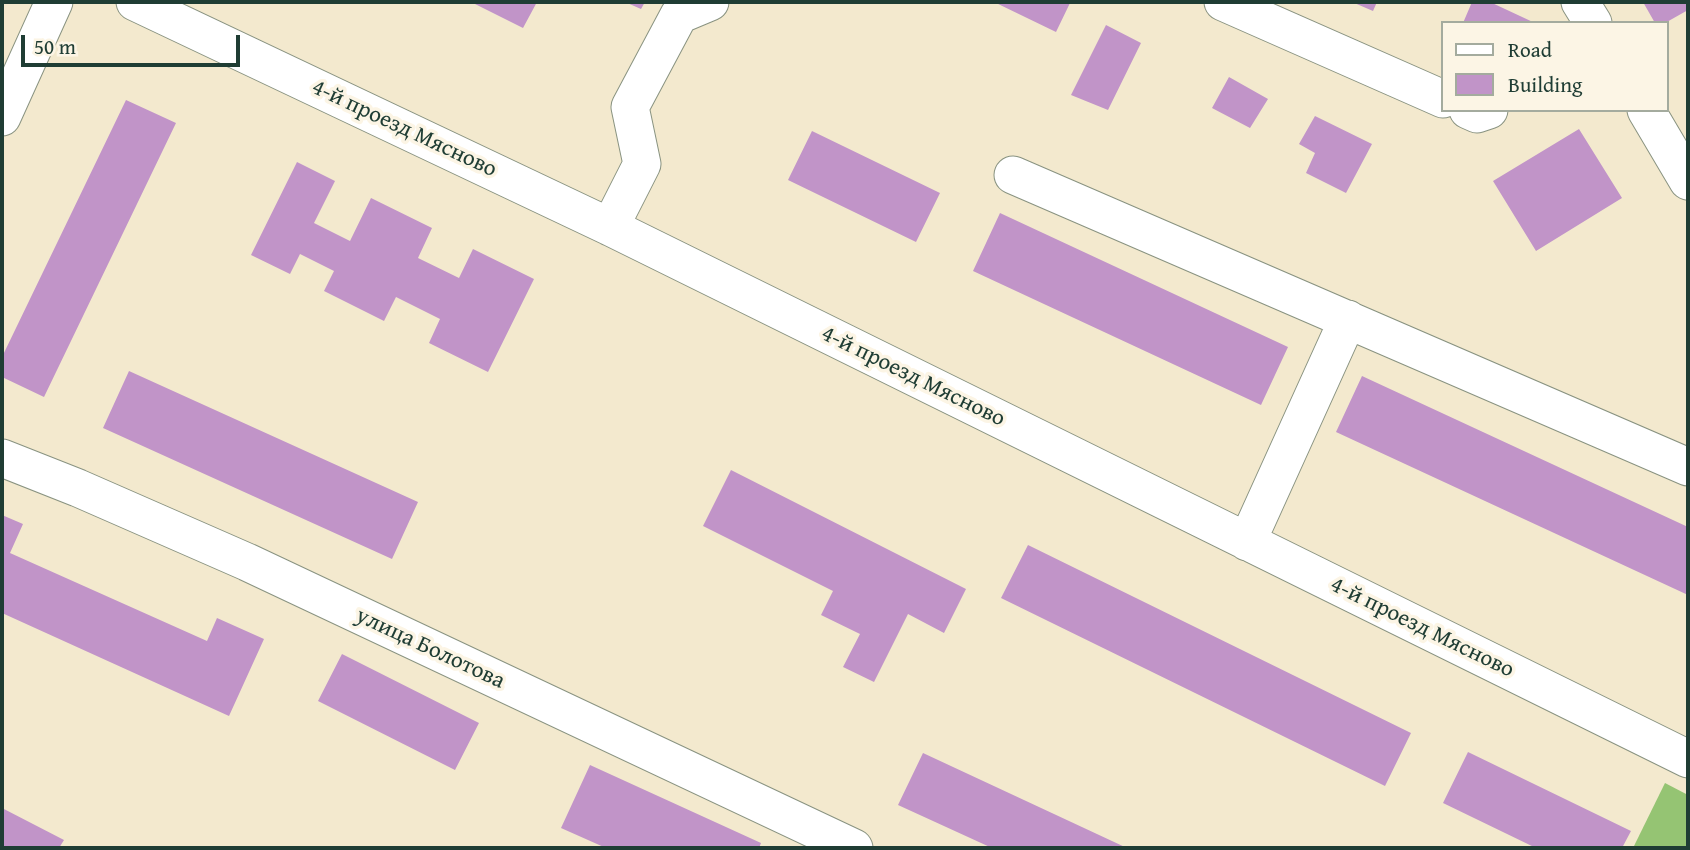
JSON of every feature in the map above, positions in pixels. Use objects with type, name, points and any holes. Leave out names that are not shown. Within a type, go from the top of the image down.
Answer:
[{"type":"street","points":[[2,117],[54,2]]},
{"type":"street","name":"4-й проезд Мясново","points":[[135,2],[610,227],[1688,760]]},
{"type":"street","points":[[610,227],[642,164],[630,107],[679,15],[710,2]]},
{"type":"street","points":[[1223,2],[1442,99]]},
{"type":"street","points":[[1580,2],[1592,21]]},
{"type":"street","points":[[1647,112],[1688,181]]},
{"type":"street","points":[[1013,175],[1688,467]]},
{"type":"street","points":[[1247,542],[1348,320]]},
{"type":"street","name":"улица Болотова","points":[[2,458],[247,562],[855,848]]},
{"type":"green space","points":[[1665,783],[1688,795],[1688,848],[1633,848]]},
{"type":"building","points":[[471,2],[537,2],[523,28]]},
{"type":"building","points":[[625,2],[645,2],[641,9]]},
{"type":"building","points":[[994,2],[1067,2],[1070,3],[1056,32]]},
{"type":"building","points":[[1352,2],[1377,2],[1373,11]]},
{"type":"building","points":[[1472,2],[1490,2],[1531,21],[1464,21]]},
{"type":"building","points":[[1643,2],[1688,2],[1688,10],[1669,21],[1654,21]]},
{"type":"building","points":[[1106,25],[1141,43],[1108,110],[1071,95]]},
{"type":"building","points":[[1229,77],[1268,99],[1250,128],[1212,108]]},
{"type":"building","points":[[126,100],[176,123],[44,397],[2,377],[2,357]]},
{"type":"building","points":[[1315,116],[1372,144],[1346,193],[1306,173],[1315,153],[1299,144]]},
{"type":"building","points":[[1579,129],[1622,198],[1536,251],[1493,181]]},
{"type":"building","points":[[812,131],[940,193],[916,242],[788,180]]},
{"type":"building","points":[[297,162],[335,181],[314,223],[350,241],[371,198],[432,228],[418,258],[459,278],[473,249],[534,279],[488,372],[429,343],[440,319],[396,297],[384,321],[324,291],[334,271],[300,254],[290,274],[251,255]]},
{"type":"building","points":[[1000,213],[1288,347],[1261,405],[973,271]]},
{"type":"building","points":[[129,371],[418,502],[392,559],[103,428]]},
{"type":"building","points":[[1362,376],[1688,527],[1688,595],[1336,432]]},
{"type":"building","points":[[731,470],[966,589],[944,633],[908,614],[874,682],[843,667],[860,634],[821,615],[833,591],[703,526]]},
{"type":"building","points":[[2,515],[23,524],[10,553],[207,641],[217,618],[264,639],[229,716],[2,613]]},
{"type":"building","points":[[1028,545],[1411,733],[1385,786],[1001,598]]},
{"type":"building","points":[[342,654],[479,723],[455,770],[318,701]]},
{"type":"building","points":[[1468,752],[1631,831],[1622,848],[1536,848],[1443,803]]},
{"type":"building","points":[[923,753],[1127,848],[992,848],[898,805]]},
{"type":"building","points":[[590,765],[761,843],[759,848],[606,848],[561,828]]},
{"type":"building","points":[[2,808],[64,840],[59,848],[2,848]]}]
